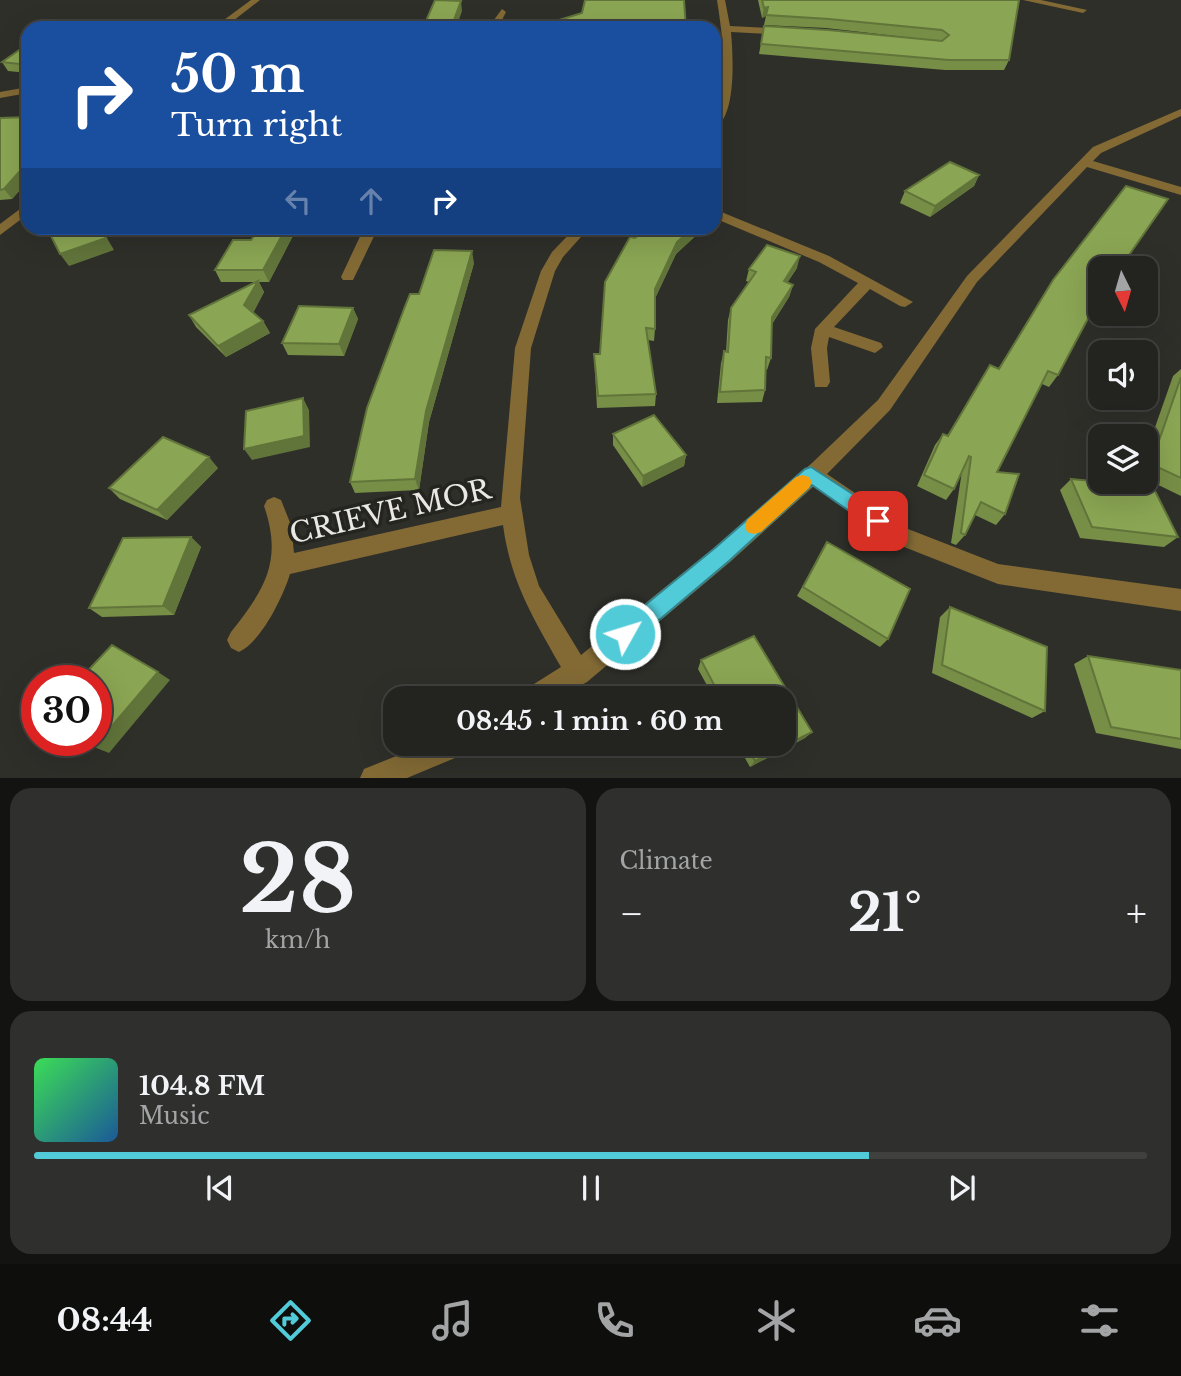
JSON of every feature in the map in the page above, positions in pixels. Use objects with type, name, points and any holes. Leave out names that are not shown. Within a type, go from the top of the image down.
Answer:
[{"type":"street","points":[[228,21],[256,0]]},
{"type":"street","points":[[721,0],[730,64],[721,112]]},
{"type":"street","points":[[1027,0],[1043,7],[1083,10]]},
{"type":"street","points":[[497,21],[502,12]]},
{"type":"street","points":[[727,29],[801,33]]},
{"type":"street","points":[[721,63],[730,64]]},
{"type":"street","points":[[0,95],[21,91]]},
{"type":"street","points":[[556,686],[578,673],[722,555],[884,405],[972,279],[1097,150],[1181,112]]},
{"type":"street","points":[[1086,163],[1181,191]]},
{"type":"street","points":[[0,231],[21,213]]},
{"type":"street","points":[[721,215],[824,259],[905,302]]},
{"type":"street","points":[[348,277],[368,235]]},
{"type":"street","name":"CRIEVE MOR","points":[[576,235],[557,255],[544,281],[523,348],[511,514],[518,555],[530,591],[578,673]]},
{"type":"street","points":[[821,382],[819,348],[823,329],[868,282]]},
{"type":"street","points":[[823,329],[875,347]]},
{"type":"street","points":[[811,474],[901,536],[998,573],[1181,600]]},
{"type":"street","name":"CRIEVE MOR","points":[[239,640],[265,605],[282,566],[282,523],[274,506]]},
{"type":"street","name":"CRIEVE MOR","points":[[282,566],[511,514]]},
{"type":"street","points":[[373,778],[428,756]]},
{"type":"building","points":[[435,0],[461,1],[454,21],[426,21]]},
{"type":"building","points":[[585,0],[684,0],[686,21],[556,21],[582,13]]},
{"type":"building","points":[[762,0],[1019,0],[1009,60],[949,60],[761,44],[764,26],[942,41],[949,35],[942,30],[766,15],[768,7],[764,8]]},
{"type":"building","points":[[21,49],[21,64],[2,62]]},
{"type":"building","points":[[21,117],[21,170],[0,190],[0,118]]},
{"type":"building","points":[[950,162],[979,175],[935,206],[905,191]]},
{"type":"building","points":[[1126,186],[1168,199],[1128,256],[1088,256],[1088,318],[1058,375],[1048,371],[997,472],[1019,474],[1005,514],[981,502],[965,535],[961,533],[971,457],[969,456],[954,489],[924,475],[943,434],[948,436],[990,365],[999,369],[1053,280]]},
{"type":"building","points":[[50,235],[104,235],[106,238],[60,254]]},
{"type":"building","points":[[255,235],[282,235],[263,270],[215,270],[233,240],[251,240]]},
{"type":"building","points":[[639,235],[685,235],[677,242],[655,289],[655,329],[646,328],[656,394],[598,396],[594,354],[600,354],[605,282],[630,237]]},
{"type":"building","points":[[767,245],[800,256],[784,281],[793,285],[772,317],[771,358],[766,357],[765,390],[720,392],[724,351],[728,352],[731,308],[756,272],[749,269]]},
{"type":"building","points":[[434,250],[472,251],[426,411],[415,479],[350,482],[367,408],[410,294],[419,294]]},
{"type":"building","points":[[258,281],[244,305],[263,321],[218,346],[189,315]]},
{"type":"building","points":[[299,306],[353,308],[339,344],[282,343]]},
{"type":"building","points":[[1181,377],[1181,478],[1158,467],[1158,444]]},
{"type":"building","points":[[303,398],[304,436],[244,449],[246,411]]},
{"type":"building","points":[[654,415],[686,455],[643,476],[613,434]]},
{"type":"building","points":[[163,437],[209,457],[157,510],[109,488]]},
{"type":"building","points":[[1071,479],[1088,481],[1088,494],[1156,494],[1178,537],[1092,527]]},
{"type":"building","points":[[191,537],[163,606],[89,608],[123,538]]},
{"type":"building","points":[[827,542],[910,589],[888,639],[803,587]]},
{"type":"building","points":[[950,607],[1047,647],[1045,711],[942,665]]},
{"type":"building","points":[[754,636],[784,686],[715,686],[701,660]]},
{"type":"building","points":[[112,645],[158,672],[112,726],[112,665],[93,665]]},
{"type":"building","points":[[1088,656],[1181,670],[1181,739],[1111,727]]},
{"type":"building","points":[[796,706],[812,732],[796,740]]},
{"type":"building","points":[[752,756],[765,756],[755,761]]},
{"type":"slow traffic","points":[[754,526],[803,482]]},
{"type":"route","points":[[625,634],[722,555],[811,474],[878,521]]}]
